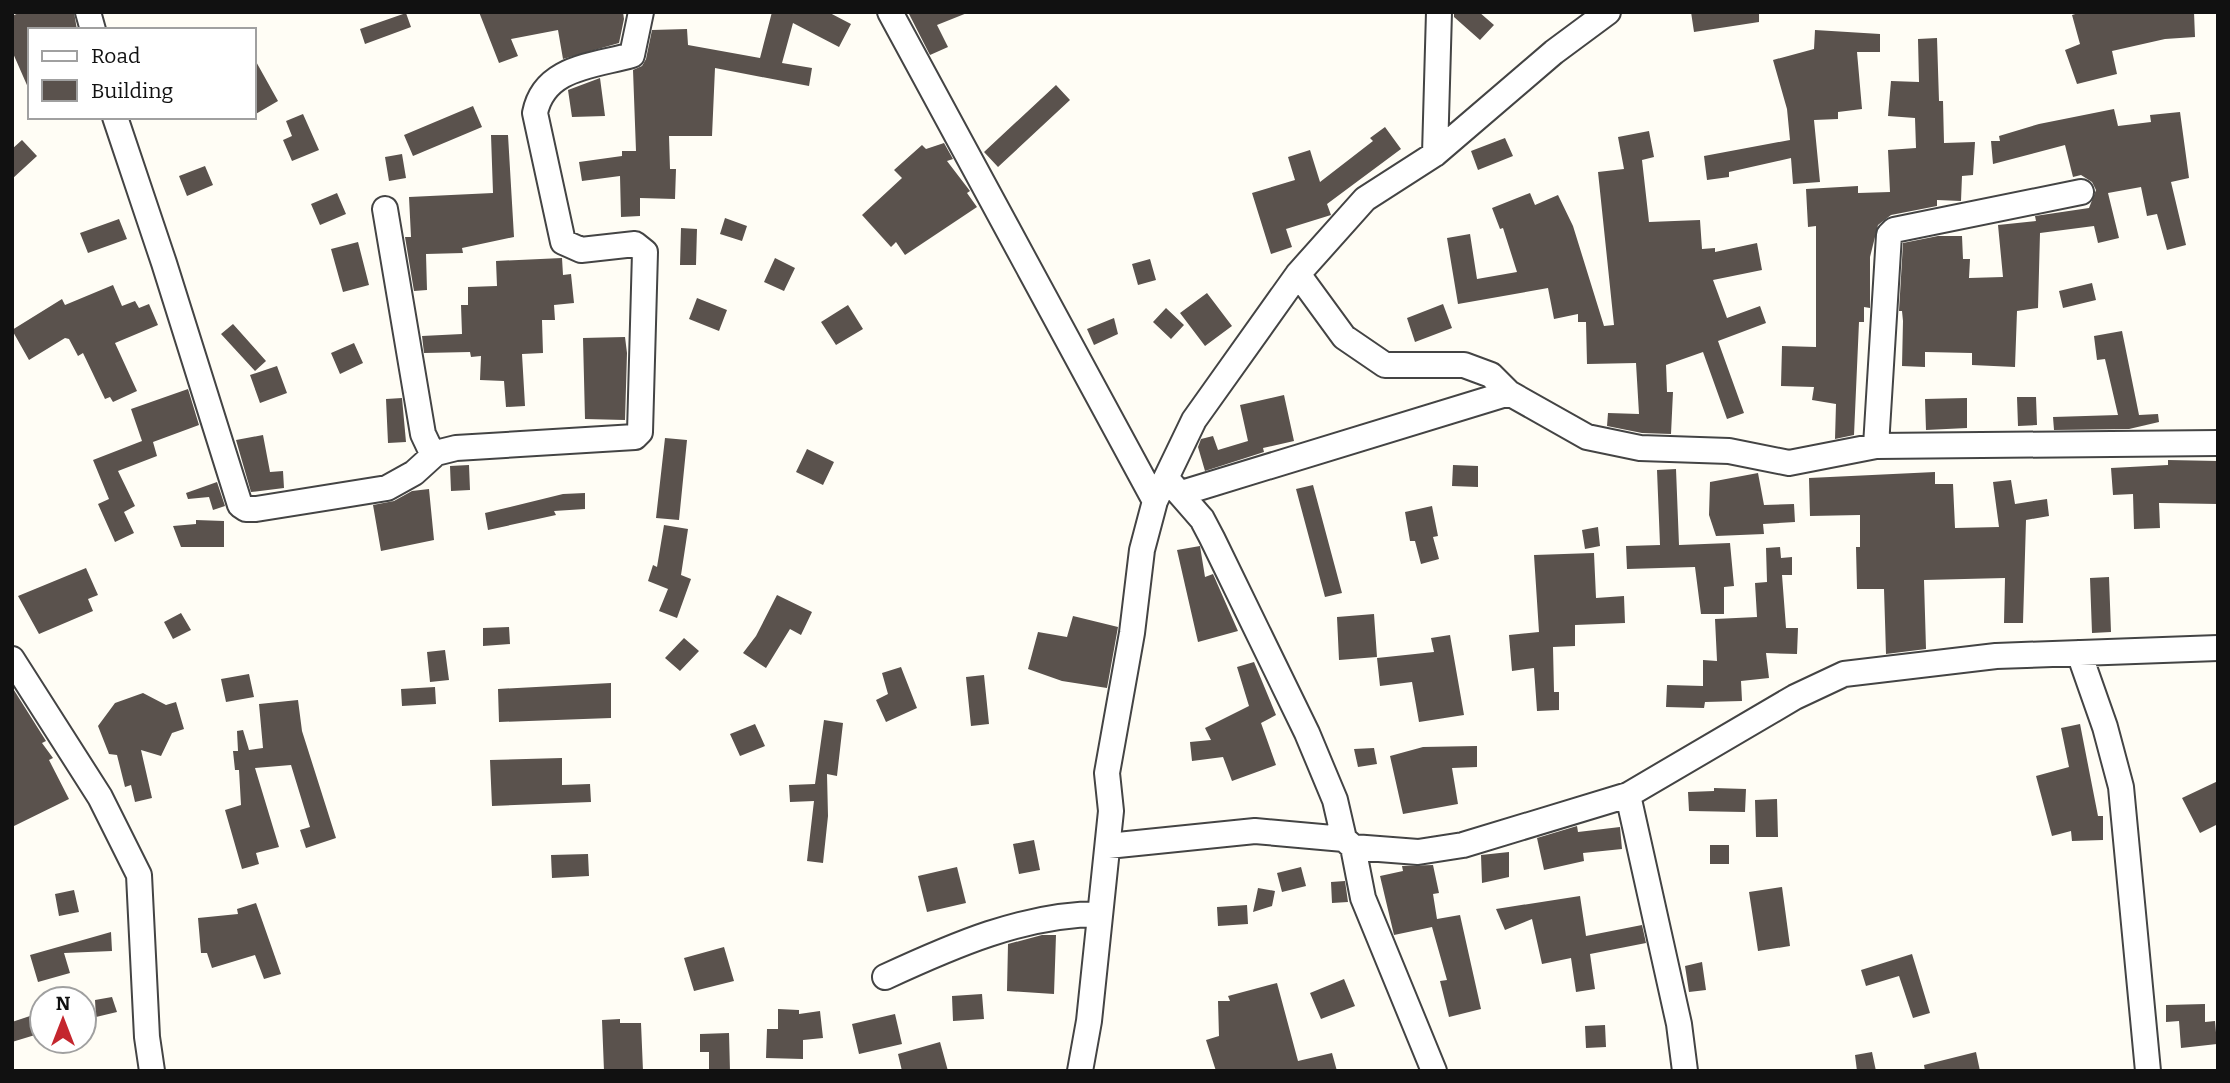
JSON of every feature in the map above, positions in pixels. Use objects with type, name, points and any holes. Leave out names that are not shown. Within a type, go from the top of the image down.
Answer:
[{"type":"street","points":[[116,119],[240,505],[246,509],[256,509],[387,488],[414,473],[436,453],[479,444],[635,437],[640,432],[645,251],[635,243],[581,250],[563,242],[535,113],[538,95],[561,75],[632,55],[641,12]]},
{"type":"street","points":[[890,12],[1154,501]]},
{"type":"street","points":[[1435,154],[1439,12]]},
{"type":"street","points":[[1174,486],[1194,420],[1298,274],[1365,199],[1435,154],[1554,52],[1608,12]]},
{"type":"street","points":[[1876,446],[1889,235],[1894,230],[2081,192]]},
{"type":"street","points":[[385,209],[423,434],[432,453],[436,453]]},
{"type":"street","points":[[1298,274],[1343,337],[1385,365],[1464,365],[1490,375],[1509,393],[1587,437],[1640,448],[1729,451],[1789,463],[1876,446],[2218,443]]},
{"type":"street","points":[[1080,1071],[1108,846],[1111,811],[1107,773],[1142,550],[1154,501],[1174,486],[1509,393]]},
{"type":"street","points":[[1174,486],[1212,538],[1307,733],[1335,800],[1363,898],[1434,1071]]},
{"type":"street","points":[[1108,846],[1255,831],[1418,852],[1463,845],[1628,794],[1795,697],[1844,674],[1996,656],[2218,648]]},
{"type":"street","points":[[2078,653],[2105,727],[2121,787],[2148,1071]]},
{"type":"street","points":[[12,659],[100,797],[139,875],[147,1037],[152,1071]]},
{"type":"street","points":[[1628,794],[1679,1024],[1685,1071]]},
{"type":"street","points":[[885,977],[965,940],[1073,914],[1100,914]]},
{"type":"building","points":[[21,12],[74,12],[77,28],[28,28],[28,87],[12,51],[12,16]]},
{"type":"building","points":[[479,12],[623,12],[624,19],[619,43],[563,59],[558,30],[511,39],[518,56],[499,63]]},
{"type":"building","points":[[772,12],[828,12],[851,24],[839,47],[793,23],[782,63],[812,68],[809,86],[715,68],[712,136],[669,136],[670,169],[676,169],[675,199],[640,198],[640,216],[621,217],[620,176],[582,181],[579,162],[622,156],[622,151],[636,151],[633,70],[642,66],[646,59],[652,30],[687,29],[688,45],[760,58]]},
{"type":"building","points":[[908,12],[967,13],[937,25],[948,47],[930,55]]},
{"type":"building","points":[[1454,12],[1479,12],[1494,25],[1480,40],[1454,17]]},
{"type":"building","points":[[1691,12],[1759,12],[1759,22],[1694,32]]},
{"type":"building","points":[[2082,12],[2194,12],[2195,37],[2165,39],[2112,51],[2117,74],[2077,84],[2065,50],[2080,44],[2072,15]]},
{"type":"building","points":[[406,13],[411,27],[365,44],[360,29]]},
{"type":"building","points":[[1815,30],[1880,34],[1880,52],[1857,52],[1862,109],[1838,112],[1838,119],[1814,120],[1820,182],[1793,184],[1791,158],[1729,172],[1729,177],[1707,180],[1704,156],[1790,140],[1787,109],[1773,60],[1814,49]]},
{"type":"building","points":[[1937,38],[1939,101],[1943,101],[1944,143],[1975,142],[1973,175],[1962,176],[1961,201],[1937,200],[1937,206],[1891,215],[1878,225],[1870,257],[1870,308],[1864,307],[1864,322],[1859,322],[1854,435],[1835,439],[1836,404],[1812,400],[1814,387],[1781,386],[1782,346],[1816,347],[1816,226],[1808,227],[1806,189],[1858,186],[1858,193],[1890,192],[1888,150],[1916,148],[1915,118],[1888,116],[1891,81],[1919,82],[1918,39]]},
{"type":"building","points":[[256,62],[278,101],[256,114]]},
{"type":"building","points":[[600,78],[605,116],[572,117],[568,90]]},
{"type":"building","points":[[1056,85],[1070,100],[998,167],[984,152]]},
{"type":"building","points":[[473,106],[482,127],[413,156],[404,135]]},
{"type":"building","points":[[2114,109],[2118,126],[2151,122],[2150,115],[2180,112],[2189,178],[2171,182],[2186,245],[2167,250],[2157,214],[2147,216],[2141,187],[2108,193],[2119,238],[2098,243],[2094,226],[2040,233],[2038,308],[2017,311],[2015,367],[1972,365],[1972,353],[1925,352],[1925,367],[1902,366],[1903,321],[1902,311],[1899,311],[1903,243],[1938,236],[1962,236],[1963,259],[1970,259],[1969,278],[2003,277],[1998,225],[2036,221],[2035,216],[2089,208],[2096,190],[2092,182],[2081,175],[2073,177],[2065,145],[1993,164],[1991,141],[2000,141],[1999,136],[2039,124]]},
{"type":"building","points":[[303,114],[319,150],[292,161],[283,140],[292,136],[286,121]]},
{"type":"building","points":[[1385,127],[1401,149],[1327,204],[1331,215],[1286,229],[1292,247],[1271,254],[1252,193],[1295,180],[1288,157],[1310,150],[1320,182],[1373,141],[1370,138]]},
{"type":"building","points":[[1649,131],[1654,157],[1642,160],[1649,222],[1700,220],[1702,249],[1715,248],[1715,252],[1757,243],[1762,270],[1713,280],[1727,318],[1760,306],[1766,323],[1718,341],[1744,413],[1727,419],[1703,352],[1666,365],[1667,392],[1673,392],[1671,434],[1642,433],[1607,426],[1608,413],[1639,414],[1636,363],[1587,364],[1586,322],[1578,322],[1578,314],[1554,319],[1548,288],[1458,304],[1447,238],[1470,234],[1477,279],[1517,272],[1503,228],[1500,229],[1492,208],[1530,193],[1535,205],[1558,195],[1573,226],[1604,326],[1614,325],[1598,172],[1624,169],[1618,137]]},
{"type":"building","points":[[491,135],[508,135],[514,237],[462,248],[463,253],[426,254],[427,290],[414,291],[405,237],[411,237],[409,197],[493,193]]},
{"type":"building","points":[[1505,138],[1513,156],[1478,170],[1471,151]]},
{"type":"building","points":[[22,140],[37,156],[12,179],[12,149]]},
{"type":"building","points":[[944,143],[953,159],[947,161],[970,191],[967,193],[977,207],[905,255],[896,242],[891,247],[862,215],[902,178],[894,170],[922,145],[926,149]]},
{"type":"building","points":[[402,154],[406,178],[389,181],[385,157]]},
{"type":"building","points":[[205,166],[213,185],[187,196],[179,176]]},
{"type":"building","points":[[337,193],[346,214],[320,225],[311,204]]},
{"type":"building","points":[[725,218],[747,226],[742,241],[720,234]]},
{"type":"building","points":[[119,219],[127,239],[88,253],[80,233]]},
{"type":"building","points":[[681,228],[697,229],[696,265],[680,265]]},
{"type":"building","points":[[358,242],[369,285],[343,292],[331,249]]},
{"type":"building","points":[[562,258],[563,275],[571,274],[574,303],[554,305],[555,320],[542,320],[543,353],[522,354],[525,406],[506,407],[504,381],[480,380],[481,356],[471,357],[470,352],[424,353],[422,336],[462,334],[461,305],[468,305],[468,287],[497,286],[496,261]]},
{"type":"building","points":[[775,258],[795,268],[784,291],[764,282]]},
{"type":"building","points":[[1150,259],[1156,280],[1138,285],[1132,264]]},
{"type":"building","points":[[2092,283],[2096,300],[2063,308],[2059,291]]},
{"type":"building","points":[[113,285],[122,306],[135,301],[139,308],[149,304],[158,325],[115,343],[137,391],[113,402],[110,397],[105,399],[83,353],[78,356],[69,339],[65,338],[29,360],[12,330],[62,299],[65,305]]},
{"type":"building","points":[[1207,293],[1232,326],[1205,346],[1180,313]]},
{"type":"building","points":[[697,298],[727,310],[719,331],[689,319]]},
{"type":"building","points":[[1443,304],[1452,328],[1415,342],[1407,318]]},
{"type":"building","points":[[848,305],[863,329],[836,345],[821,322]]},
{"type":"building","points":[[1166,308],[1184,325],[1171,339],[1153,322]]},
{"type":"building","points":[[1114,318],[1118,334],[1094,345],[1087,329]]},
{"type":"building","points":[[233,324],[266,361],[255,371],[221,334]]},
{"type":"building","points":[[2122,331],[2139,415],[2158,414],[2159,422],[2129,429],[2054,430],[2053,417],[2118,415],[2105,359],[2097,360],[2094,336]]},
{"type":"building","points":[[625,337],[625,420],[585,419],[583,338]]},
{"type":"building","points":[[354,343],[363,363],[340,374],[331,353]]},
{"type":"building","points":[[277,366],[287,393],[260,403],[250,375]]},
{"type":"building","points":[[188,389],[199,425],[153,442],[157,456],[118,471],[135,506],[124,512],[134,533],[115,542],[98,504],[109,499],[93,460],[142,441],[131,409]]},
{"type":"building","points":[[1284,395],[1294,441],[1263,448],[1264,452],[1205,471],[1198,447],[1201,439],[1213,436],[1218,450],[1248,441],[1240,405]]},
{"type":"building","points":[[2017,397],[2036,397],[2037,425],[2018,426]]},
{"type":"building","points":[[402,398],[406,442],[388,443],[386,399]]},
{"type":"building","points":[[1967,398],[1967,428],[1926,430],[1925,399]]},
{"type":"building","points":[[263,435],[270,472],[283,471],[284,488],[251,492],[236,440]]},
{"type":"building","points":[[665,438],[687,440],[679,520],[656,518]]},
{"type":"building","points":[[807,449],[834,462],[823,485],[796,472]]},
{"type":"building","points":[[2168,460],[2218,461],[2218,504],[2159,503],[2160,528],[2134,529],[2133,494],[2113,495],[2111,468],[2168,465]]},
{"type":"building","points":[[469,465],[470,490],[451,491],[450,466]]},
{"type":"building","points":[[1453,465],[1478,466],[1478,487],[1452,486]]},
{"type":"building","points":[[1676,469],[1679,545],[1730,543],[1734,586],[1724,587],[1724,614],[1701,614],[1695,567],[1627,569],[1626,546],[1660,545],[1657,470]]},
{"type":"building","points":[[1935,472],[1935,484],[1953,484],[1955,528],[1999,527],[1993,482],[2011,480],[2015,504],[2047,499],[2049,516],[2026,520],[2023,623],[2004,623],[2005,578],[1924,580],[1926,649],[1886,654],[1884,589],[1857,589],[1856,547],[1860,547],[1860,515],[1810,516],[1809,478]]},
{"type":"building","points":[[1758,473],[1764,505],[1794,504],[1795,522],[1763,524],[1764,534],[1716,536],[1709,515],[1710,482]]},
{"type":"building","points":[[217,482],[225,506],[213,510],[209,497],[188,499],[186,493]]},
{"type":"building","points":[[1313,485],[1342,593],[1325,597],[1296,489]]},
{"type":"building","points":[[429,489],[434,540],[381,551],[373,505],[394,501],[412,491]]},
{"type":"building","points":[[585,493],[585,509],[554,511],[556,515],[488,530],[485,513],[563,494]]},
{"type":"building","points":[[1432,506],[1438,536],[1433,537],[1439,559],[1421,564],[1415,541],[1410,541],[1405,512]]},
{"type":"building","points":[[196,520],[224,521],[224,547],[181,547],[173,526],[196,524]]},
{"type":"building","points":[[664,525],[688,529],[681,575],[691,579],[677,618],[659,611],[668,589],[648,581],[653,565],[657,567]]},
{"type":"building","points":[[1598,527],[1600,546],[1585,549],[1582,530]]},
{"type":"building","points":[[1200,546],[1205,577],[1213,574],[1238,631],[1198,642],[1177,550]]},
{"type":"building","points":[[1780,547],[1781,558],[1792,557],[1792,575],[1782,575],[1786,628],[1798,628],[1797,654],[1766,653],[1769,678],[1741,681],[1742,701],[1705,702],[1704,708],[1666,707],[1667,685],[1703,686],[1703,660],[1717,661],[1715,619],[1757,617],[1755,583],[1767,582],[1766,548]]},
{"type":"building","points":[[1594,553],[1596,598],[1624,596],[1625,623],[1575,625],[1575,646],[1553,647],[1554,692],[1559,692],[1559,710],[1537,711],[1534,668],[1512,671],[1509,635],[1539,632],[1534,555]]},
{"type":"building","points":[[86,568],[98,595],[88,599],[93,611],[39,634],[18,596]]},
{"type":"building","points":[[2109,577],[2111,632],[2092,633],[2090,578]]},
{"type":"building","points":[[777,595],[812,612],[801,635],[790,629],[766,668],[743,653],[756,636]]},
{"type":"building","points":[[181,613],[191,630],[173,639],[164,622]]},
{"type":"building","points":[[1374,614],[1377,657],[1339,660],[1337,617]]},
{"type":"building","points":[[1073,616],[1118,627],[1107,688],[1062,681],[1028,669],[1038,632],[1067,637]]},
{"type":"building","points":[[509,627],[510,644],[483,646],[483,628]]},
{"type":"building","points":[[1450,635],[1464,715],[1419,722],[1412,682],[1380,686],[1377,658],[1434,652],[1431,638]]},
{"type":"building","points":[[684,638],[699,651],[680,671],[665,658]]},
{"type":"building","points":[[445,650],[449,680],[430,682],[427,652]]},
{"type":"building","points":[[1254,662],[1276,715],[1261,723],[1276,765],[1232,781],[1223,757],[1192,761],[1190,742],[1211,740],[1205,728],[1249,706],[1237,667]]},
{"type":"building","points":[[901,667],[917,708],[886,722],[876,700],[888,694],[882,673]]},
{"type":"building","points":[[249,674],[254,697],[226,702],[221,679]]},
{"type":"building","points":[[984,675],[989,724],[971,726],[966,677]]},
{"type":"building","points":[[611,683],[611,718],[499,722],[498,689]]},
{"type":"building","points":[[12,687],[46,741],[42,743],[53,758],[49,760],[69,799],[12,827]]},
{"type":"building","points":[[435,687],[436,704],[402,706],[401,689]]},
{"type":"building","points":[[143,693],[166,705],[176,702],[184,729],[172,733],[161,756],[141,750],[152,798],[135,802],[131,785],[125,787],[117,755],[109,754],[98,726],[115,703]]},
{"type":"building","points":[[298,700],[302,731],[336,838],[306,848],[300,830],[310,827],[291,765],[255,768],[279,847],[256,853],[259,864],[242,869],[225,810],[241,805],[239,770],[235,770],[233,751],[238,751],[237,731],[243,730],[249,750],[263,748],[259,704]]},
{"type":"building","points":[[824,720],[843,723],[837,776],[827,774],[828,816],[823,863],[807,861],[814,801],[790,802],[789,785],[815,784]]},
{"type":"building","points":[[755,724],[765,746],[740,756],[730,734]]},
{"type":"building","points":[[2080,724],[2098,816],[2103,816],[2103,840],[2072,841],[2071,831],[2052,836],[2036,776],[2069,767],[2061,728]]},
{"type":"building","points":[[1477,746],[1477,767],[1452,768],[1458,804],[1403,814],[1390,756],[1423,747]]},
{"type":"building","points":[[1374,748],[1377,764],[1358,767],[1354,749]]},
{"type":"building","points":[[562,758],[562,785],[590,784],[591,802],[492,806],[490,760]]},
{"type":"building","points":[[2218,781],[2218,824],[2200,833],[2182,798]]},
{"type":"building","points":[[1714,788],[1746,789],[1745,812],[1689,811],[1688,792],[1714,791]]},
{"type":"building","points":[[1777,799],[1778,837],[1756,837],[1755,800]]},
{"type":"building","points":[[1577,826],[1578,832],[1620,827],[1622,849],[1583,853],[1584,861],[1544,870],[1537,838]]},
{"type":"building","points":[[1034,840],[1040,870],[1019,874],[1013,844]]},
{"type":"building","points":[[1710,845],[1729,845],[1729,864],[1710,864]]},
{"type":"building","points":[[1509,852],[1509,877],[1482,883],[1481,855]]},
{"type":"building","points":[[588,854],[589,876],[552,878],[551,855]]},
{"type":"building","points":[[1433,865],[1439,893],[1433,894],[1437,919],[1460,915],[1481,1009],[1449,1017],[1440,981],[1447,980],[1432,927],[1394,935],[1380,876],[1403,871],[1402,866]]},
{"type":"building","points":[[957,867],[966,903],[927,912],[918,876]]},
{"type":"building","points":[[1301,867],[1306,886],[1282,892],[1277,873]]},
{"type":"building","points":[[1345,881],[1348,902],[1332,903],[1331,882]]},
{"type":"building","points":[[1782,887],[1790,946],[1758,951],[1749,892]]},
{"type":"building","points":[[1258,888],[1275,891],[1272,906],[1253,912]]},
{"type":"building","points":[[74,890],[79,912],[59,916],[55,894]]},
{"type":"building","points":[[1580,896],[1586,936],[1642,925],[1646,943],[1590,954],[1595,989],[1576,992],[1571,958],[1542,964],[1532,919],[1505,930],[1496,909]]},
{"type":"building","points":[[256,903],[281,974],[264,979],[255,955],[212,968],[207,953],[201,953],[198,918],[238,914],[237,909]]},
{"type":"building","points":[[1247,905],[1248,924],[1218,926],[1217,907]]},
{"type":"building","points":[[111,932],[112,951],[64,953],[70,973],[38,982],[30,955]]},
{"type":"building","points":[[1042,935],[1056,935],[1054,994],[1007,991],[1008,944]]},
{"type":"building","points":[[724,947],[734,981],[694,991],[684,958]]},
{"type":"building","points":[[1912,954],[1930,1013],[1913,1018],[1899,976],[1866,986],[1861,970]]},
{"type":"building","points":[[1702,962],[1706,990],[1689,992],[1685,966]]},
{"type":"building","points":[[1344,979],[1355,1006],[1321,1019],[1310,993]]},
{"type":"building","points":[[1277,983],[1298,1061],[1332,1053],[1337,1071],[1216,1071],[1206,1040],[1219,1036],[1218,1001],[1230,1001],[1228,996]]},
{"type":"building","points":[[982,994],[984,1019],[953,1021],[952,996]]},
{"type":"building","points":[[112,997],[117,1012],[98,1017],[98,999]]},
{"type":"building","points":[[2205,1004],[2205,1022],[2215,1021],[2217,1044],[2181,1048],[2179,1021],[2166,1022],[2166,1005]]},
{"type":"building","points":[[778,1009],[799,1010],[799,1014],[820,1011],[823,1038],[803,1040],[803,1059],[766,1058],[767,1029],[778,1029]]},
{"type":"building","points":[[895,1014],[902,1044],[859,1054],[852,1024]]},
{"type":"building","points":[[28,1017],[28,1037],[12,1042],[12,1022]]},
{"type":"building","points":[[620,1019],[620,1023],[641,1023],[643,1071],[604,1071],[602,1020]]},
{"type":"building","points":[[1605,1025],[1606,1047],[1586,1048],[1585,1026]]},
{"type":"building","points":[[729,1033],[730,1071],[709,1071],[709,1052],[700,1052],[700,1034]]},
{"type":"building","points":[[940,1042],[948,1071],[902,1071],[898,1054]]},
{"type":"building","points":[[1872,1052],[1876,1071],[1857,1071],[1855,1055]]},
{"type":"building","points":[[1976,1052],[1980,1071],[1925,1071],[1924,1065]]}]
